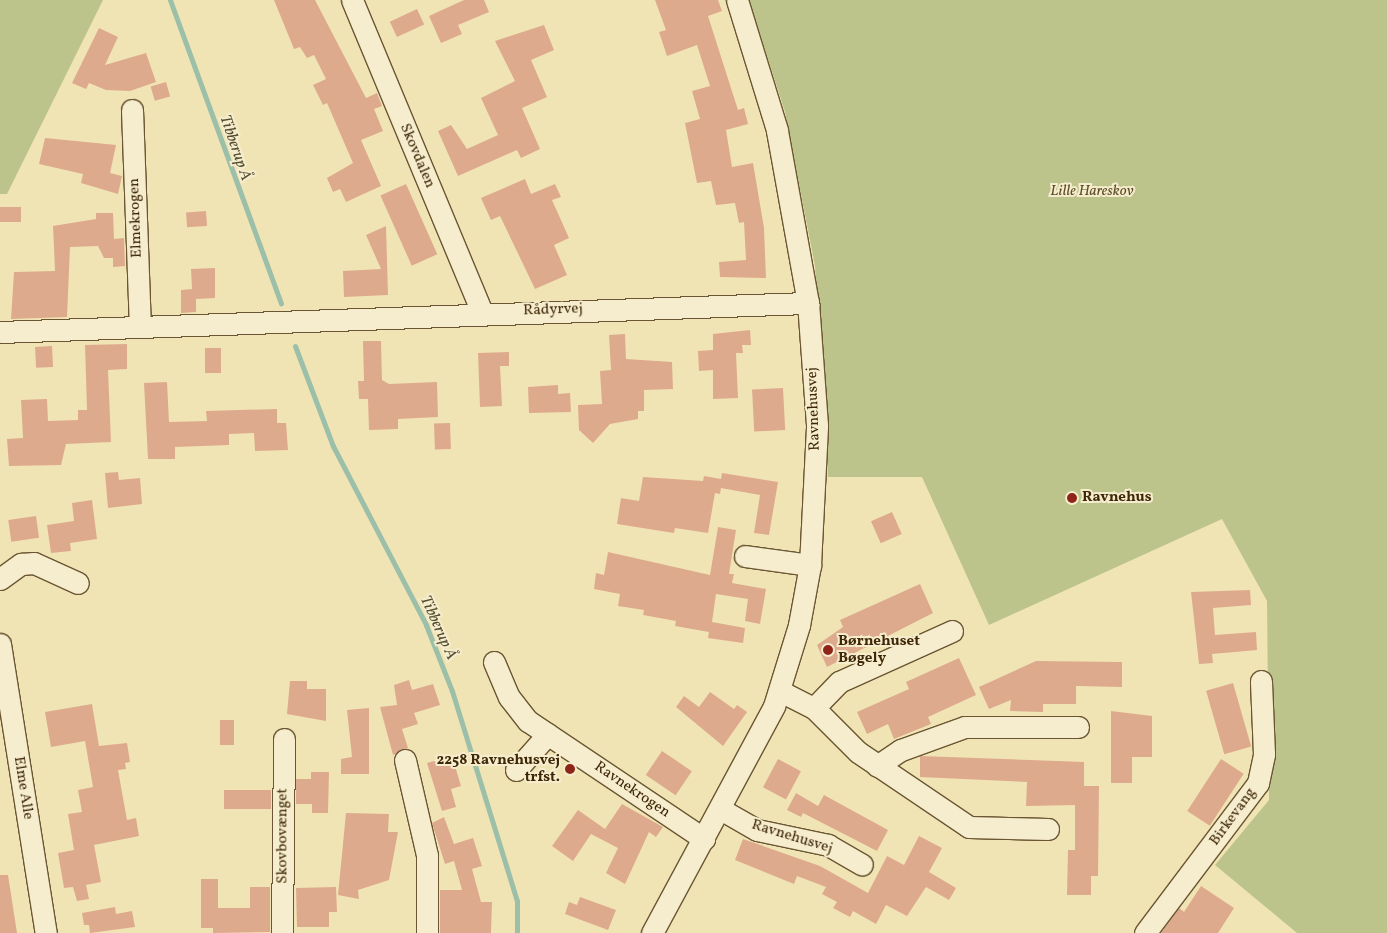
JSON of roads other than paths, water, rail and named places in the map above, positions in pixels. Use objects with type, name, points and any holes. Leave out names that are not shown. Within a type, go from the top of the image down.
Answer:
[{"type":"street","name":"Skovdalen","points":[[352,0],[482,312]]},
{"type":"street","name":"Ravnehusvej","points":[[652,933],[704,838],[722,810],[780,691],[810,565],[817,425],[808,303],[777,130],[737,0]]},
{"type":"street","name":"Elmekrogen","points":[[132,110],[140,326]]},
{"type":"street","name":"Rådyrvej","points":[[140,326],[299,318],[808,303]]},
{"type":"street","points":[[0,332],[140,326]]},
{"type":"street","points":[[745,556],[810,565]]},
{"type":"street","points":[[0,579],[21,564],[34,563],[78,583]]},
{"type":"street","points":[[814,708],[839,682],[952,631]]},
{"type":"street","name":"Elme Alle","points":[[0,644],[46,933]]},
{"type":"street","name":"Ravnekrogen","points":[[494,662],[509,697],[528,721],[704,838]]},
{"type":"street","name":"Birkevang","points":[[1145,933],[1258,783],[1264,754],[1261,681]]},
{"type":"street","points":[[780,691],[814,708],[877,766],[969,827],[1048,828]]},
{"type":"street","points":[[877,766],[901,750],[965,727],[1078,727]]},
{"type":"street","points":[[516,770],[554,738]]},
{"type":"street","name":"Skovbovænget","points":[[282,933],[284,739]]},
{"type":"street","points":[[405,760],[427,855],[427,933]]},
{"type":"street","name":"Ravnehusvej","points":[[722,810],[757,830],[828,845],[862,865]]},
{"type":"waterway","name":"Tibberup Å","points":[[170,0],[281,303]]},
{"type":"waterway","name":"Tibberup Å","points":[[295,346],[333,446],[426,625],[452,691],[517,901],[517,933]]},
{"type":"place","name":"Ravnehus","points":[[1072,498]]},
{"type":"place","name":"Børnehuset Bøgely","points":[[828,650]]},
{"type":"place","name":"2258 Ravnehusvej trfst.","points":[[570,769]]},
{"type":"park label","name":"Lille Hareskov","points":[[1092,192]]}]
